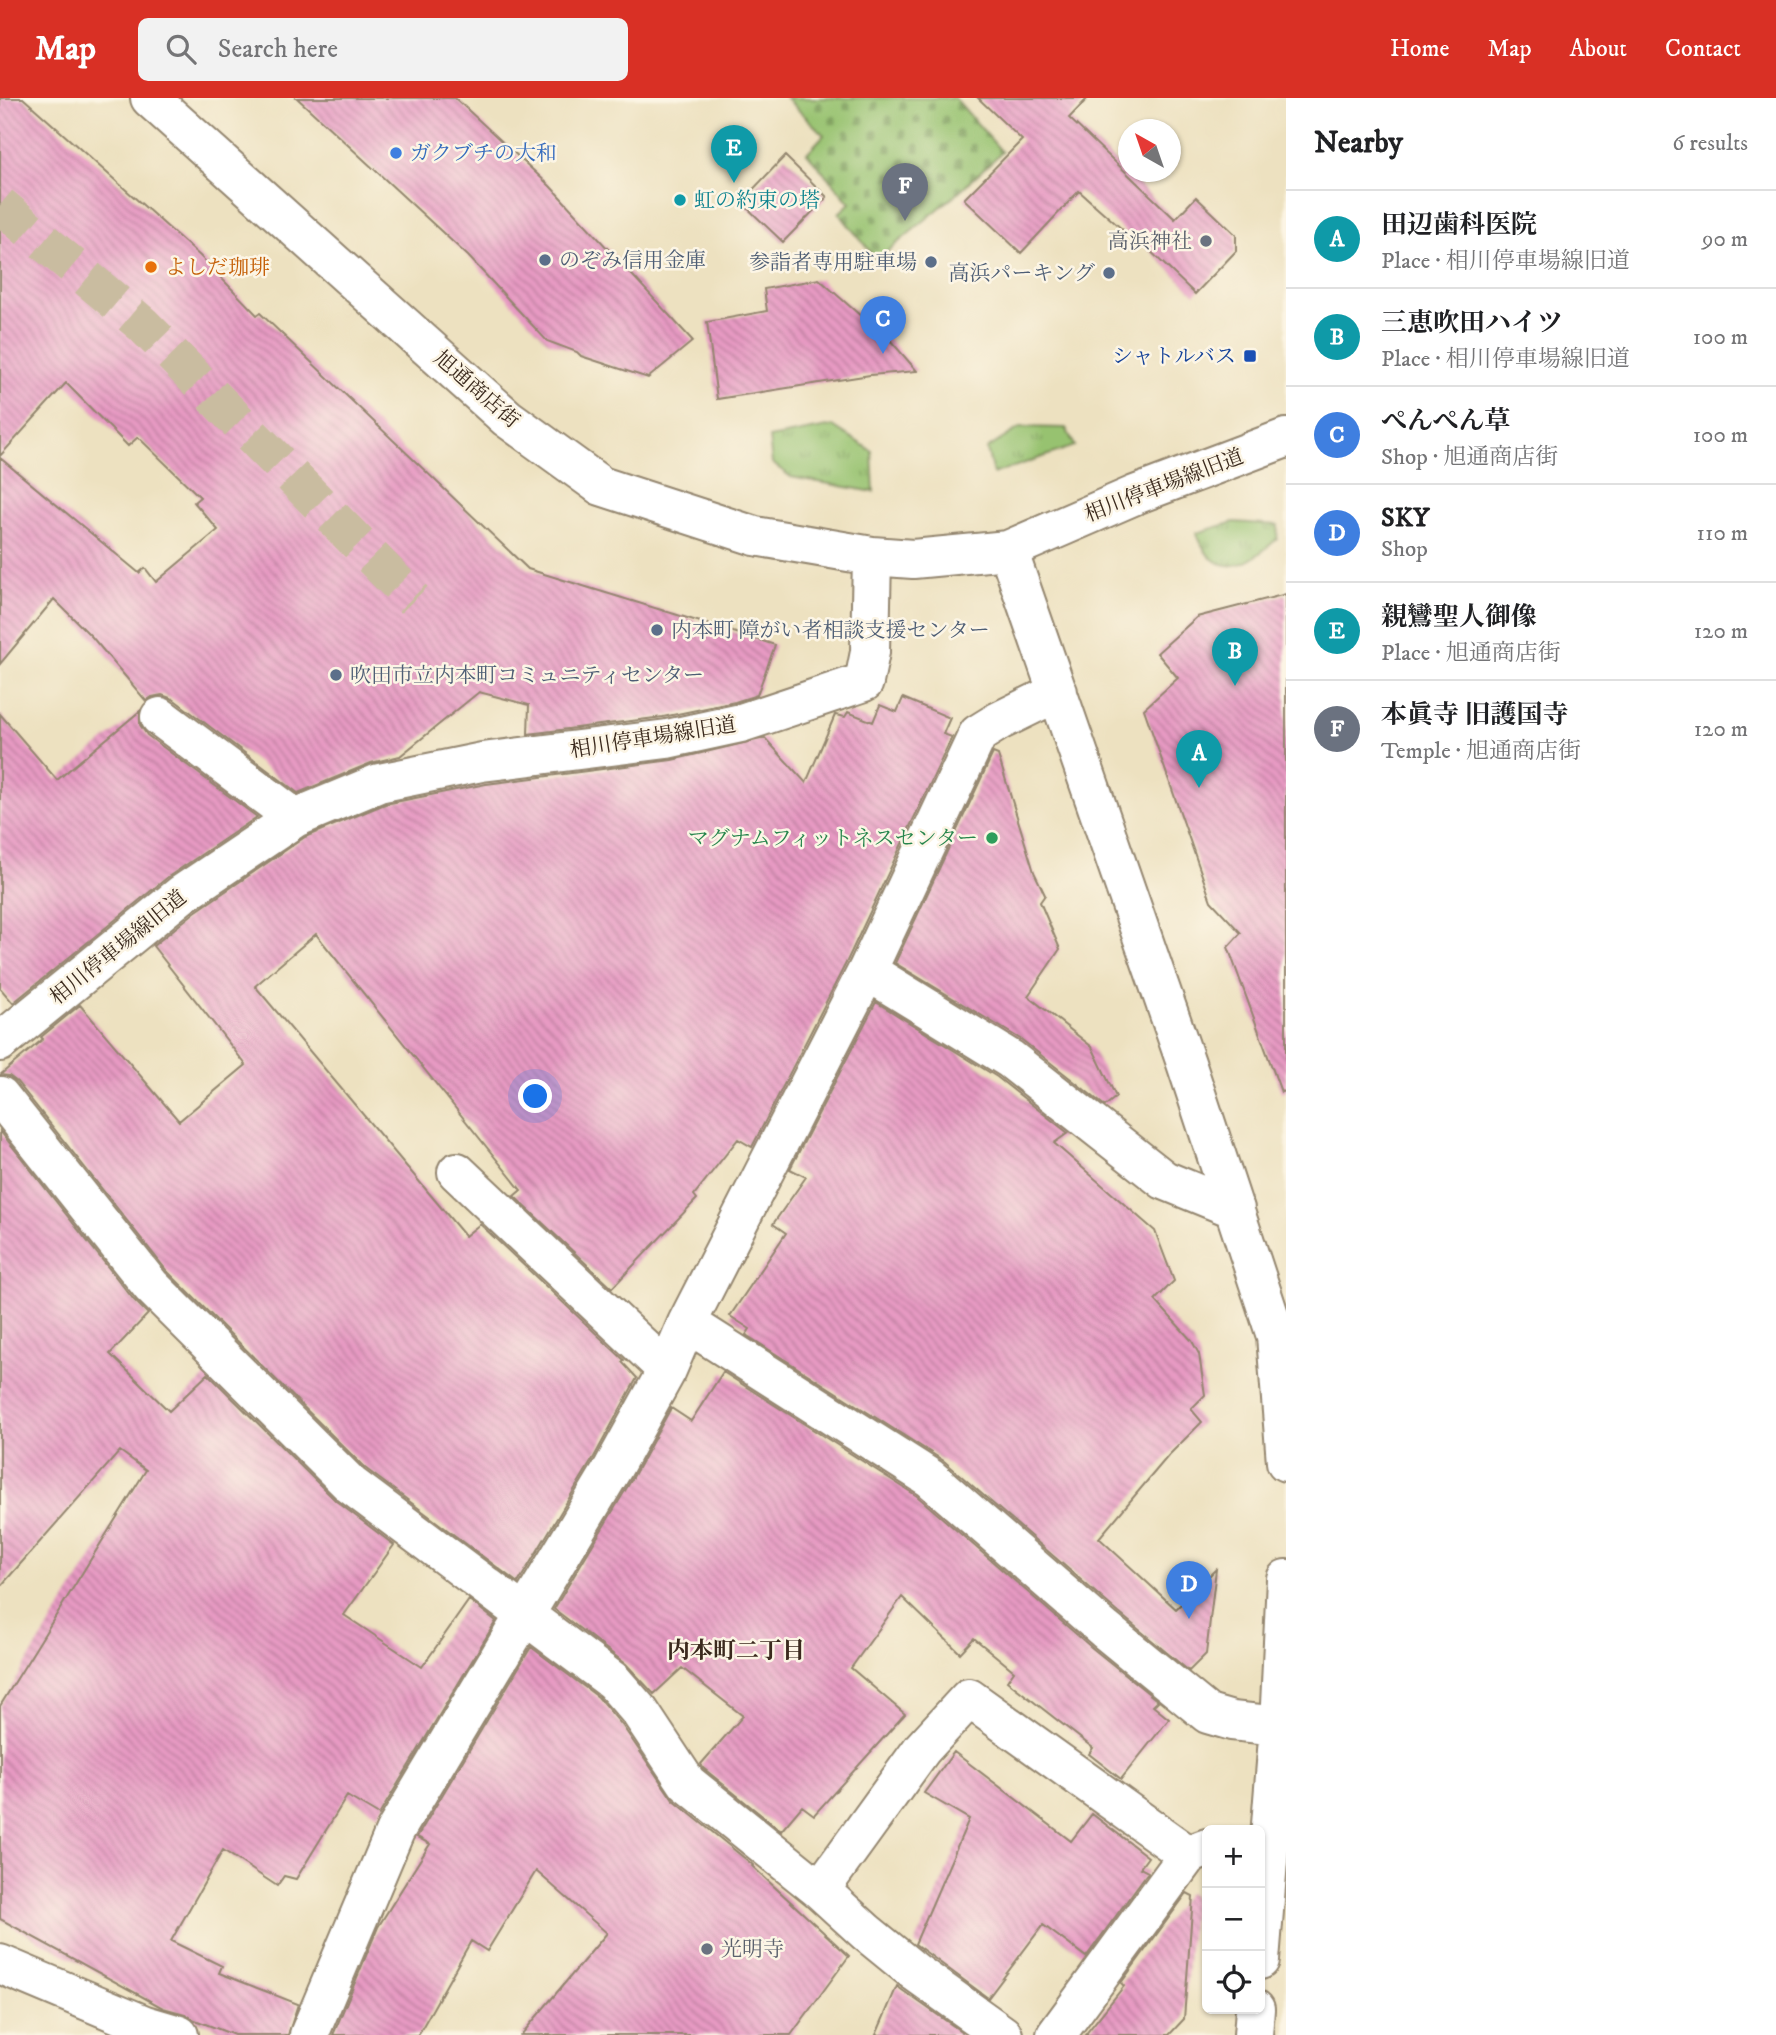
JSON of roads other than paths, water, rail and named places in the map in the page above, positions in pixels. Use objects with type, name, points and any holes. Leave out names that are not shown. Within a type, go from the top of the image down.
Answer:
[{"type":"street","name":"旭通商店街","points":[[150,98],[508,418],[601,486],[755,536],[872,556]]},
{"type":"street","name":"相川停車場線旧道","points":[[0,1042],[182,894],[295,818],[379,783],[482,762],[667,739],[741,723],[864,682],[870,652],[872,556],[913,559],[1008,550],[1135,495],[1286,438]]},
{"type":"street","points":[[1008,550],[1281,1337],[1286,1462]]},
{"type":"street","points":[[309,2035],[395,1831],[613,1468],[667,1370],[687,1323],[867,971],[978,734],[1059,692]]},
{"type":"street","points":[[160,717],[295,818]]},
{"type":"street","points":[[867,971],[1010,1059],[1164,1181],[1235,1209]]},
{"type":"street","points":[[0,1096],[151,1286],[351,1485],[613,1681],[640,1712],[687,1783],[820,1890],[866,1933],[1003,2035]]},
{"type":"street","points":[[457,1172],[667,1370]]},
{"type":"street","points":[[687,1323],[929,1478],[1105,1630],[1208,1714],[1232,1721],[1284,1727]]},
{"type":"street","points":[[1265,1825],[1284,1727],[1286,1579]]},
{"type":"street","points":[[820,1890],[922,1749],[969,1698],[1198,1851],[1056,2035]]},
{"type":"street","points":[[1260,1951],[1262,1888]]},
{"type":"street","points":[[0,1964],[145,2025],[179,2035]]},
{"type":"street","points":[[1253,2035],[1255,2014]]},
{"type":"tunnel","points":[[0,205],[143,325],[414,600]]},
{"type":"place","name":"ガクブチの大和","points":[[396,153]]},
{"type":"place","name":"親鸞聖人御像","points":[[734,183]]},
{"type":"place","name":"虹の約束の塔","points":[[680,200]]},
{"type":"place","name":"本眞寺 旧護国寺","points":[[905,221]]},
{"type":"place","name":"高浜神社","points":[[1206,241]]},
{"type":"place","name":"のぞみ信用金庫","points":[[545,260]]},
{"type":"place","name":"参詣者専用駐車場","points":[[931,262]]},
{"type":"place","name":"よしだ珈琲","points":[[151,267]]},
{"type":"place","name":"高浜パーキング","points":[[1109,273]]},
{"type":"place","name":"ぺんぺん草","points":[[883,354]]},
{"type":"place","name":"シャトルバス","points":[[1250,356]]},
{"type":"place","name":"内本町 障がい者相談支援センター","points":[[657,630]]},
{"type":"place","name":"吹田市立内本町コミュニティセンター","points":[[336,675]]},
{"type":"place","name":"三恵吹田ハイツ","points":[[1235,686]]},
{"type":"place","name":"田辺歯科医院","points":[[1199,788]]},
{"type":"place","name":"マグナムフィットネスセンター","points":[[992,838]]},
{"type":"place","name":"SKY","points":[[1189,1619]]},
{"type":"place","name":"光明寺","points":[[707,1949]]},
{"type":"district","name":"内本町二丁目","points":[[736,1650]]}]
